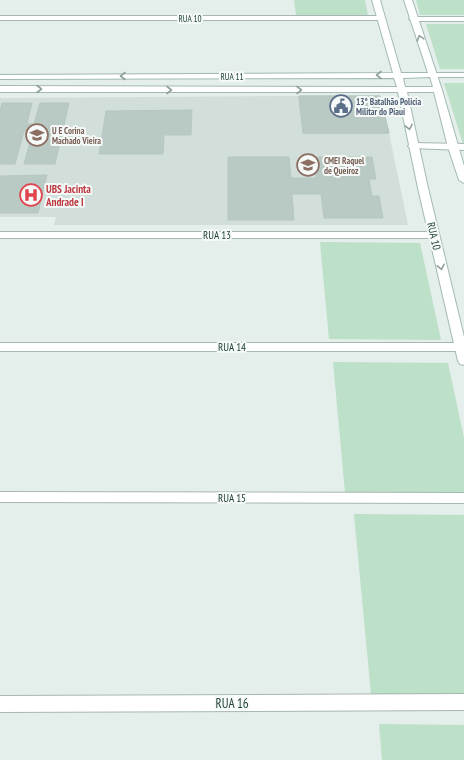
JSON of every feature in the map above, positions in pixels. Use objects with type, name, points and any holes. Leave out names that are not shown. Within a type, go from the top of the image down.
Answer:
[{"type":"street","name":"RUA 10","points":[[376,0],[402,90],[413,146],[462,347],[464,361]]},
{"type":"street","points":[[408,0],[413,19],[438,90],[453,147],[464,180]]},
{"type":"street","name":"RUA 10","points":[[0,18],[380,18]]},
{"type":"street","points":[[413,19],[464,18]]},
{"type":"street","name":"RUA 11","points":[[0,77],[464,75]]},
{"type":"street","name":"RUA 11","points":[[0,89],[438,90]]},
{"type":"street","points":[[413,146],[464,146]]},
{"type":"street","name":"RUA 13","points":[[0,235],[434,235]]},
{"type":"street","name":"RUA 14","points":[[0,347],[462,347]]},
{"type":"street","name":"RUA 15","points":[[0,497],[464,498]]},
{"type":"street","name":"RUA 16","points":[[0,704],[464,702]]},
{"type":"shaded area","points":[[299,96],[303,133],[389,133],[408,225],[54,225],[56,217],[0,217],[0,98]]},
{"type":"green space","points":[[294,0],[365,0],[368,15],[296,15]]},
{"type":"green space","points":[[416,0],[464,0],[464,15],[420,15]]},
{"type":"green space","points":[[426,24],[464,24],[464,69],[440,69]]},
{"type":"green space","points":[[444,83],[464,83],[464,144],[463,144]]},
{"type":"green space","points":[[320,242],[420,243],[441,340],[329,339]]},
{"type":"green space","points":[[333,362],[448,363],[464,438],[464,493],[345,492]]},
{"type":"green space","points":[[354,514],[464,515],[464,695],[371,694]]},
{"type":"green space","points":[[379,724],[464,725],[464,760],[382,760]]},
{"type":"building","name":"13° Batalhão Policia Militar do Piaui","points":[[299,96],[380,96],[389,133],[303,133]]},
{"type":"building","name":"13° Batalhão Policia Militar do Piaui","points":[[299,96],[380,96],[389,133],[303,133]]},
{"type":"building","points":[[2,103],[32,103],[27,124],[34,124],[40,103],[69,103],[55,164],[24,164],[33,131],[24,131],[15,164],[0,164],[0,111]]},
{"type":"building","points":[[192,110],[191,135],[164,135],[163,154],[99,154],[106,111]]},
{"type":"building","points":[[228,157],[289,157],[291,178],[316,178],[314,157],[372,157],[376,179],[369,179],[372,196],[379,196],[383,218],[324,218],[321,194],[292,194],[294,220],[228,220]]},
{"type":"building","points":[[47,175],[38,213],[0,213],[0,176]]},
{"type":"place","name":"13° Batalhão Policia Militar do Piaui","points":[[341,106]]},
{"type":"place","name":"U E Corina Machado Vieira","points":[[37,135]]},
{"type":"place","name":"CMEI Raquel de Queiroz","points":[[308,165]]},
{"type":"place","name":"UBS Jacinta Andrade I","points":[[31,195]]}]
